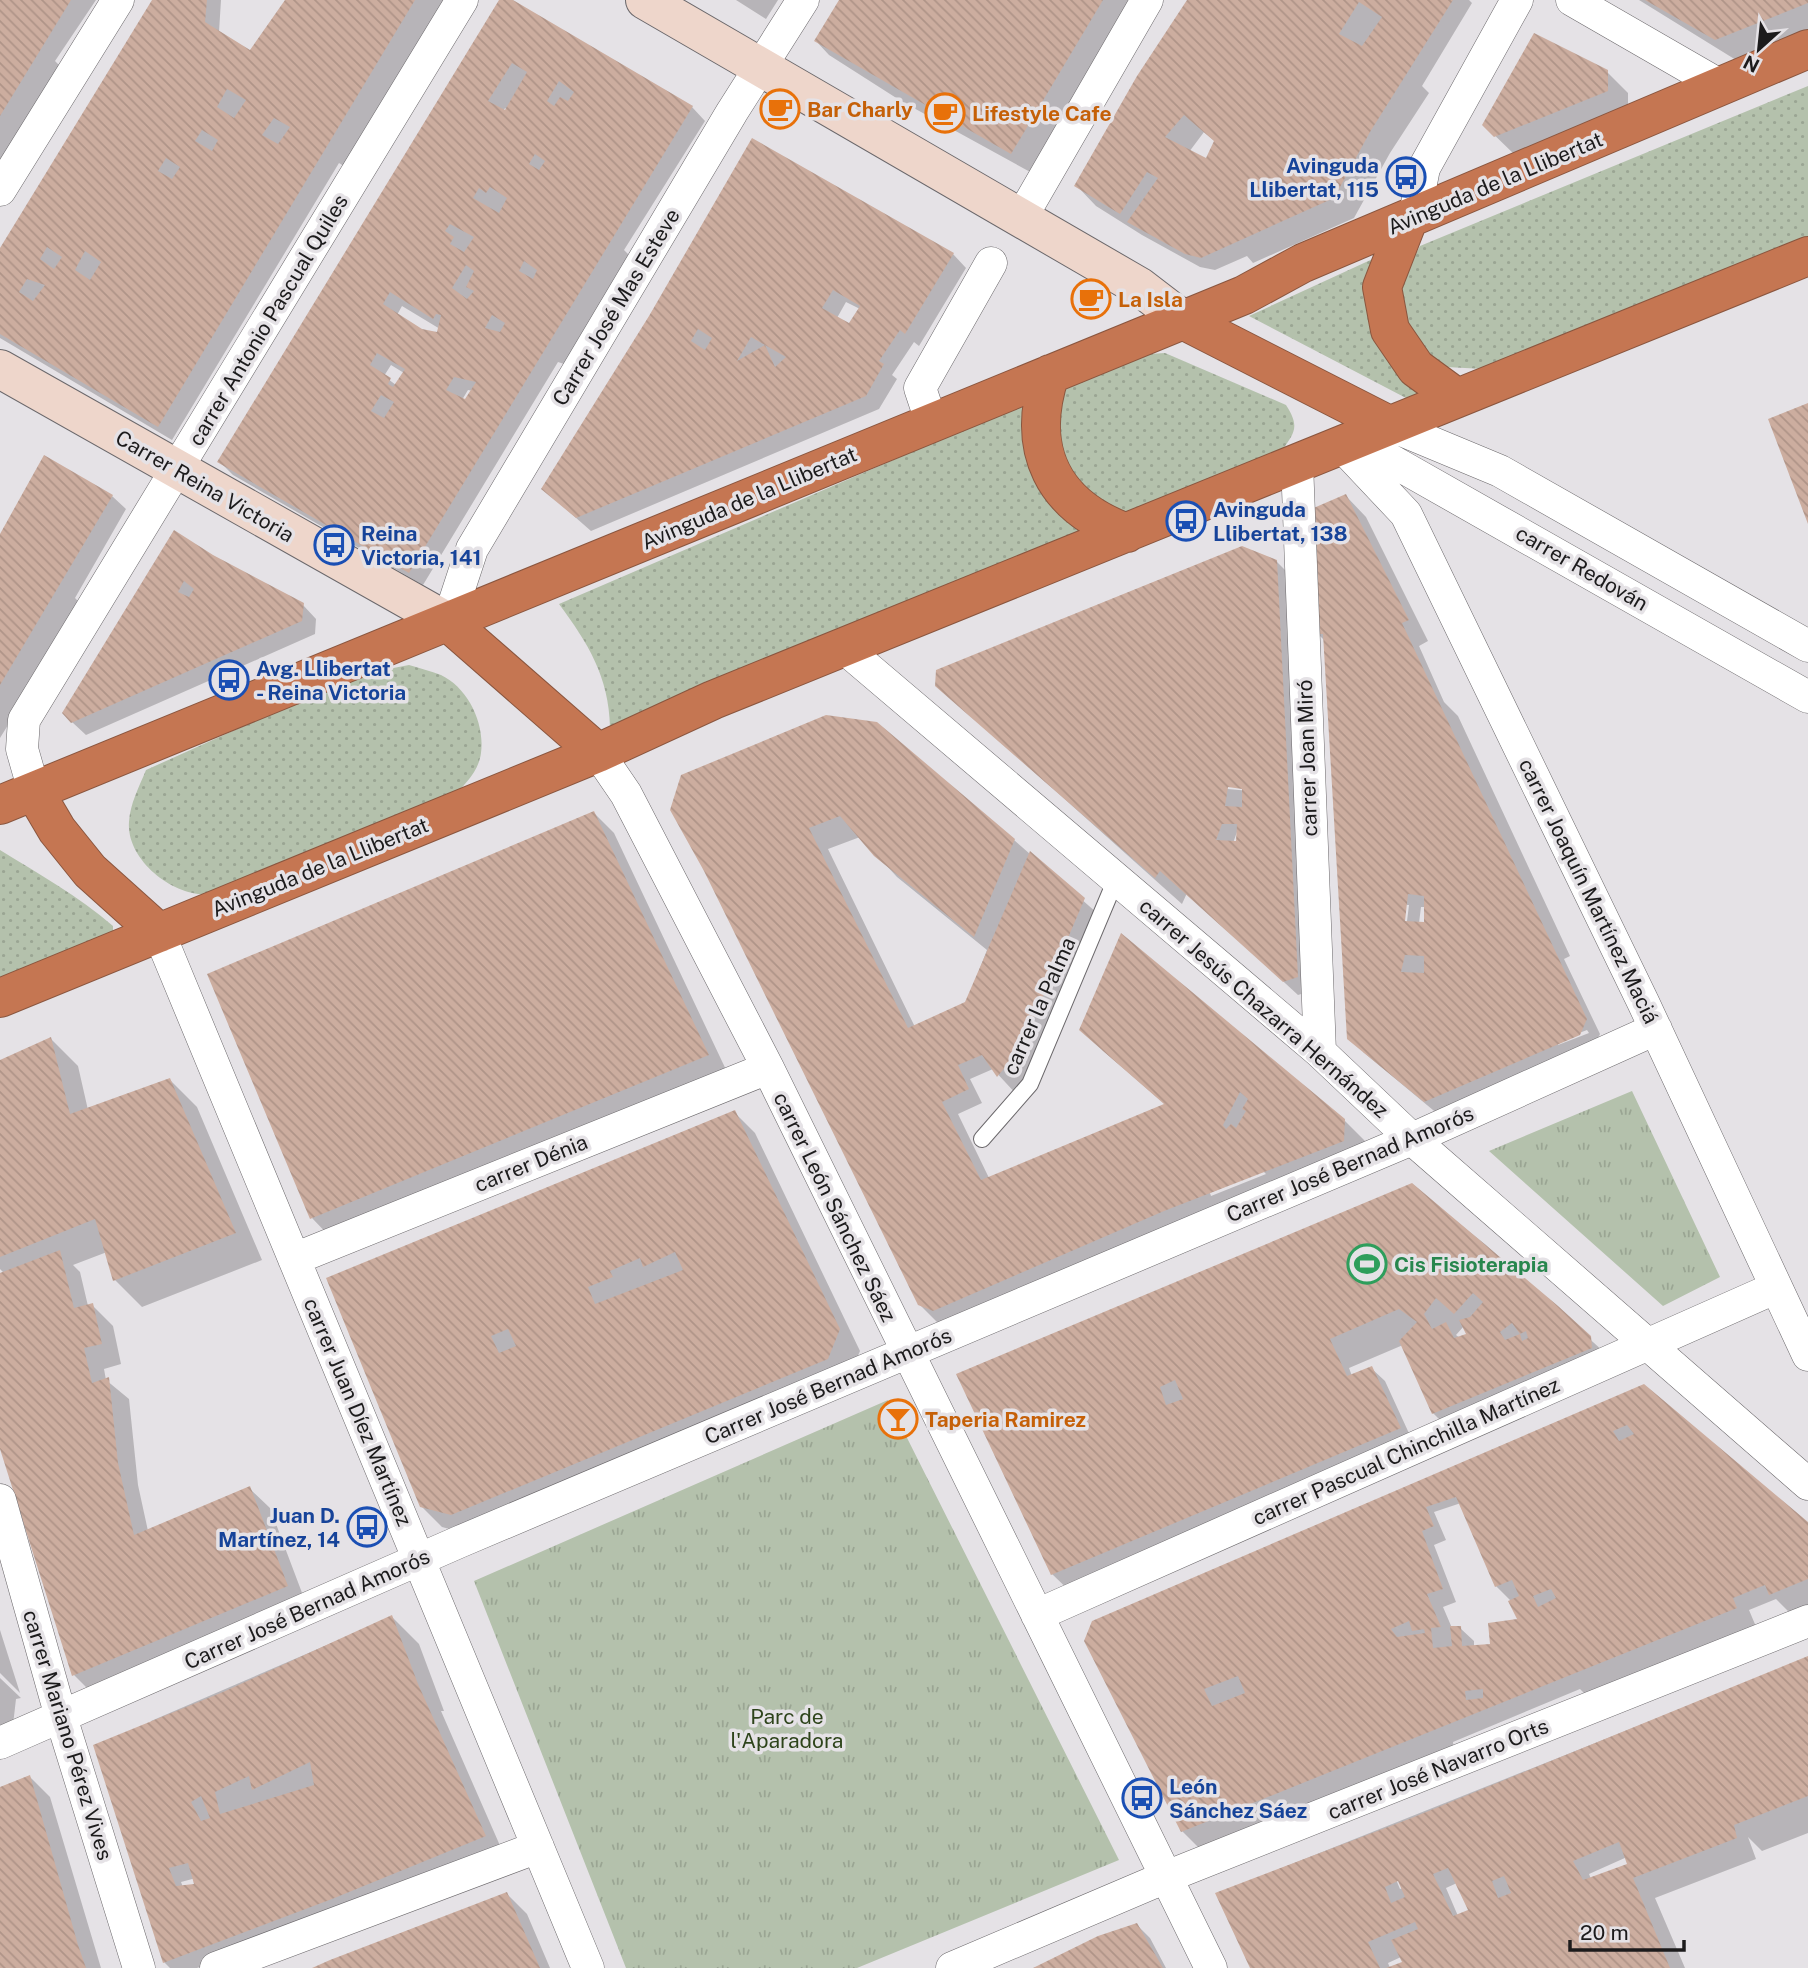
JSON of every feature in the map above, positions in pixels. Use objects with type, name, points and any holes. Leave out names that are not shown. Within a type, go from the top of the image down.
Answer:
[{"type":"highway","name":"Avinguda de la Llibertat","points":[[17,798],[931,421],[1244,295],[1303,262],[1514,176],[1808,49]]},
{"type":"highway","points":[[1411,217],[1382,288],[1390,330],[1416,368],[1457,398]]},
{"type":"highway","name":"Avinguda de la Llibertat","points":[[0,998],[598,753],[659,722],[1808,256]]},
{"type":"highway","points":[[1183,320],[1361,437]]},
{"type":"highway","points":[[1050,374],[1040,418],[1047,464],[1060,488],[1079,508],[1101,524],[1127,533]]},
{"type":"highway","points":[[448,622],[598,753]]},
{"type":"highway","points":[[17,798],[57,830],[90,871],[159,933]]},
{"type":"street","points":[[0,190],[118,0]]},
{"type":"street","name":"carrer Antonio Pascual Quiles","points":[[17,798],[23,720],[462,0]]},
{"type":"street","points":[[645,0],[1140,287],[1183,320]]},
{"type":"street","name":"Carrer José Mas Esteve","points":[[448,622],[472,549],[732,112],[803,0]]},
{"type":"street","points":[[1021,218],[1147,0]]},
{"type":"street","points":[[1411,217],[1424,168],[1517,0]]},
{"type":"street","points":[[1572,0],[1723,87]]},
{"type":"street","points":[[931,421],[920,388],[991,263]]},
{"type":"street","name":"Carrer Reina Victoria","points":[[0,369],[448,622]]},
{"type":"street","name":"carrer Redován","points":[[1361,437],[1500,471],[1808,646]]},
{"type":"street","name":"carrer Redován","points":[[1361,437],[1808,697]]},
{"type":"street","name":"carrer Joaquín Martínez Maciá","points":[[1361,437],[1406,514],[1656,1030],[1808,1355]]},
{"type":"street","name":"carrer Joan Miró","points":[[1297,463],[1320,1052]]},
{"type":"street","name":"carrer Jesús Chazarra Hernández","points":[[844,647],[1320,1052],[1412,1139],[1808,1483]]},
{"type":"street","name":"carrer León Sánchez Sáez","points":[[598,753],[626,794],[768,1068],[1211,1968]]},
{"type":"street","name":"carrer Juan Díez Martínez","points":[[159,933],[588,1968]]},
{"type":"street","name":"Carrer José Bernad Amorós","points":[[0,1743],[419,1560],[1412,1139],[1656,1030]]},
{"type":"street","name":"carrer Dénia","points":[[294,1259],[768,1068]]},
{"type":"street","name":"carrer Pascual Chinchilla Martínez","points":[[1037,1615],[1775,1288]]},
{"type":"street","name":"carrer Mariano Pérez Vives","points":[[0,1500],[61,1717],[139,1968]]},
{"type":"street","name":"carrer José Navarro Orts","points":[[952,1968],[1166,1877],[1808,1621]]},
{"type":"street","points":[[216,1968],[538,1847]]},
{"type":"lane","name":"carrer la Palma","points":[[982,1139],[1030,1084],[1116,879]]},
{"type":"green space","points":[[1808,86],[1808,236],[1484,369],[1446,367],[1413,345],[1400,285],[1420,246]]},
{"type":"green space","points":[[1377,257],[1427,391],[1406,398],[1249,316]]},
{"type":"green space","points":[[1165,353],[1286,405],[1293,419],[1294,429],[1281,452],[1129,513],[1113,509],[1087,493],[1068,468],[1057,439],[1054,423],[1056,409],[1066,386],[1149,354]]},
{"type":"green space","points":[[1030,401],[1082,530],[610,727],[606,692],[595,661],[559,604]]},
{"type":"green space","points":[[409,665],[451,681],[467,697],[477,719],[482,742],[480,760],[470,778],[451,798],[211,894],[197,894],[169,884],[144,863],[130,836],[129,822],[133,802],[146,770],[357,675]]},
{"type":"green space","points":[[0,850],[86,905],[113,926],[113,933],[0,979]]},
{"type":"green space","points":[[1632,1091],[1720,1277],[1663,1306],[1489,1151]]},
{"type":"green space","name":"Parc de l'Aparadora","points":[[888,1400],[1119,1860],[857,1968],[626,1968],[474,1581]]},
{"type":"building","points":[[0,0],[71,0],[0,116]]},
{"type":"building","points":[[152,0],[207,0],[205,22],[250,50],[285,0],[415,0],[158,427],[0,334],[0,248]],"holes":[[[227,89],[246,100],[234,118],[217,107]],[[274,118],[290,127],[278,144],[262,135]],[[202,130],[218,140],[212,151],[195,141]],[[166,158],[180,167],[172,179],[158,171]],[[47,247],[62,257],[54,269],[40,259]],[[85,251],[101,262],[90,280],[75,270]],[[27,279],[45,285],[33,301],[19,292]]]},
{"type":"building","points":[[499,0],[513,0],[693,106],[409,573],[217,462]],"holes":[[[512,63],[527,72],[505,110],[488,101]],[[559,81],[574,92],[568,101],[560,97],[554,106],[547,101]],[[535,154],[545,161],[539,170],[529,164]],[[490,187],[507,198],[499,213],[473,198],[479,188],[486,193]],[[450,224],[474,237],[464,252],[450,244],[454,237],[445,231]],[[524,261],[537,270],[533,279],[519,271]],[[466,265],[474,271],[466,287],[474,291],[467,299],[452,288]],[[390,292],[433,319],[436,314],[441,315],[437,332],[422,329],[383,304]],[[492,315],[505,323],[500,332],[485,328]],[[377,353],[405,369],[393,387],[388,384],[391,378],[370,365]],[[454,377],[476,382],[465,399],[446,390]],[[381,395],[394,402],[384,418],[371,411]]]},
{"type":"building","points":[[839,0],[1103,0],[1011,154],[814,41]]},
{"type":"building","points":[[1187,0],[1453,0],[1370,132],[1334,198],[1201,258],[1185,254],[1127,222],[1158,178],[1147,172],[1120,214],[1074,186],[1137,76]],"holes":[[[1359,2],[1382,17],[1362,46],[1339,34]],[[1184,115],[1214,141],[1206,158],[1165,137]]]},
{"type":"building","points":[[1645,0],[1808,0],[1808,3],[1715,40]]},
{"type":"building","points":[[1534,33],[1608,70],[1608,91],[1494,137],[1482,125]]},
{"type":"building","points":[[752,138],[954,253],[905,334],[900,330],[879,361],[884,364],[866,396],[576,518],[541,489],[649,316]],"holes":[[[833,290],[860,306],[849,323],[822,308]],[[698,329],[712,338],[705,350],[691,341]],[[751,337],[765,345],[737,361]],[[765,345],[786,357],[775,367]]]},
{"type":"building","points":[[1808,403],[1808,524],[1768,419]]},
{"type":"building","points":[[44,455],[113,495],[0,685],[0,534]]},
{"type":"building","points":[[1346,494],[1409,620],[1402,623],[1587,1019],[1580,1035],[1424,1102],[1347,1039],[1323,634],[1316,634],[1309,510]],"holes":[[[1408,894],[1424,896],[1424,922],[1405,921]],[[1405,955],[1424,956],[1424,973],[1401,972]]]},
{"type":"building","points":[[174,530],[213,555],[304,603],[302,621],[71,723],[62,713]],"holes":[[[184,581],[194,589],[189,597],[178,592]]]},
{"type":"building","points":[[1242,546],[1277,560],[1298,977],[1283,982],[1160,871],[1155,878],[935,686],[936,670]],"holes":[[[1228,787],[1242,789],[1242,807],[1225,806]],[[1222,824],[1237,824],[1236,841],[1216,840]]]},
{"type":"building","points":[[826,715],[877,722],[1015,839],[974,937],[874,856],[840,816],[809,828],[908,1028],[965,1002],[1030,851],[1085,898],[1021,1048],[997,1077],[982,1055],[958,1065],[969,1089],[942,1102],[981,1180],[1164,1104],[1079,1030],[1121,933],[1345,1119],[1344,1141],[1164,1211],[933,1311],[918,1305],[704,871],[670,810],[681,775]],"holes":[[[1240,1092],[1248,1099],[1242,1109],[1246,1111],[1236,1128],[1231,1124],[1226,1129],[1223,1125]]]},
{"type":"building","points":[[594,811],[709,1055],[310,1219],[207,974]]},
{"type":"building","points":[[51,1037],[70,1114],[170,1078],[236,1233],[113,1281],[95,1219],[0,1257],[0,1060]]},
{"type":"building","points":[[735,1110],[840,1329],[828,1359],[451,1515],[420,1507],[326,1278]],"holes":[[[675,1252],[683,1270],[595,1304],[588,1287],[613,1277],[610,1271],[640,1258],[643,1267]],[[508,1329],[516,1346],[499,1353],[491,1336]]]},
{"type":"building","points":[[1412,1183],[1591,1336],[1592,1348],[1432,1414],[1399,1341],[1417,1322],[1399,1309],[1330,1339],[1347,1376],[1372,1366],[1401,1428],[1051,1575],[956,1374]],"holes":[[[1473,1293],[1483,1302],[1470,1317],[1459,1320],[1466,1334],[1454,1338],[1446,1322],[1432,1329],[1424,1314],[1436,1298],[1454,1314]],[[1512,1323],[1520,1334],[1505,1340],[1500,1332]],[[1526,1331],[1528,1338],[1522,1341],[1520,1334]],[[1175,1380],[1183,1399],[1166,1405],[1160,1387]]]},
{"type":"building","points":[[60,1250],[74,1308],[93,1303],[102,1344],[84,1348],[92,1383],[109,1377],[118,1463],[134,1535],[250,1486],[288,1586],[72,1676],[0,1449],[0,1273]]},
{"type":"building","points":[[1644,1384],[1808,1522],[1808,1579],[1769,1595],[1765,1585],[1733,1598],[1737,1608],[1181,1832],[1084,1641],[1092,1621]],"holes":[[[1627,1425],[1634,1434],[1619,1441],[1613,1431]],[[1456,1497],[1495,1587],[1512,1580],[1519,1596],[1508,1601],[1517,1619],[1488,1623],[1490,1644],[1462,1646],[1461,1626],[1450,1626],[1452,1646],[1433,1648],[1431,1628],[1441,1627],[1427,1594],[1443,1589],[1422,1531],[1434,1526],[1426,1507]],[[1551,1589],[1556,1598],[1538,1607],[1533,1596]],[[1409,1621],[1412,1631],[1424,1629],[1425,1633],[1397,1637],[1391,1629]],[[1238,1676],[1245,1693],[1212,1706],[1204,1689]],[[1483,1689],[1483,1698],[1466,1700],[1465,1691]]]},
{"type":"building","points":[[392,1615],[418,1684],[486,1836],[332,1899],[163,1963],[93,1745],[223,1692]],"holes":[[[310,1762],[314,1785],[220,1814],[215,1792],[249,1776],[252,1790]],[[201,1796],[210,1818],[201,1821],[191,1802]],[[188,1863],[194,1884],[176,1886],[169,1868]]]},
{"type":"building","points":[[1808,1656],[1808,1796],[1734,1825],[1737,1838],[1633,1878],[1670,1968],[1386,1968],[1402,1962],[1391,1940],[1418,1929],[1415,1922],[1368,1942],[1380,1968],[1250,1968],[1215,1893],[1409,1819]],"holes":[[[1619,1842],[1627,1864],[1583,1880],[1573,1861]],[[1448,1868],[1468,1910],[1453,1916],[1433,1874]],[[1504,1876],[1511,1893],[1498,1898],[1492,1881]],[[1398,1881],[1405,1897],[1391,1903],[1385,1887]]]},
{"type":"building","points":[[30,1775],[86,1968],[0,1968],[0,1787]]},
{"type":"building","points":[[507,1892],[540,1968],[312,1968],[330,1960]]},
{"type":"building","points":[[1137,1923],[1163,1968],[1033,1968],[1098,1936]]},
{"type":"place","name":"Bar Charly","points":[[780,109]]},
{"type":"place","name":"Lifestyle Cafe","points":[[945,113]]},
{"type":"place","name":"Avinguda Llibertat, 115","points":[[1406,177]]},
{"type":"place","name":"La Isla","points":[[1091,299]]},
{"type":"place","name":"Avinguda Llibertat, 138","points":[[1186,521]]},
{"type":"place","name":"Reina Victoria, 141","points":[[334,545]]},
{"type":"place","name":"Avg. Llibertat - Reina Victoria","points":[[229,680]]},
{"type":"place","name":"Cis Fisioterapia","points":[[1367,1264]]},
{"type":"place","name":"Taperia Ramirez","points":[[898,1419]]},
{"type":"place","name":"Juan D. Martínez, 14","points":[[367,1527]]},
{"type":"place","name":"León Sánchez Sáez","points":[[1142,1798]]}]
